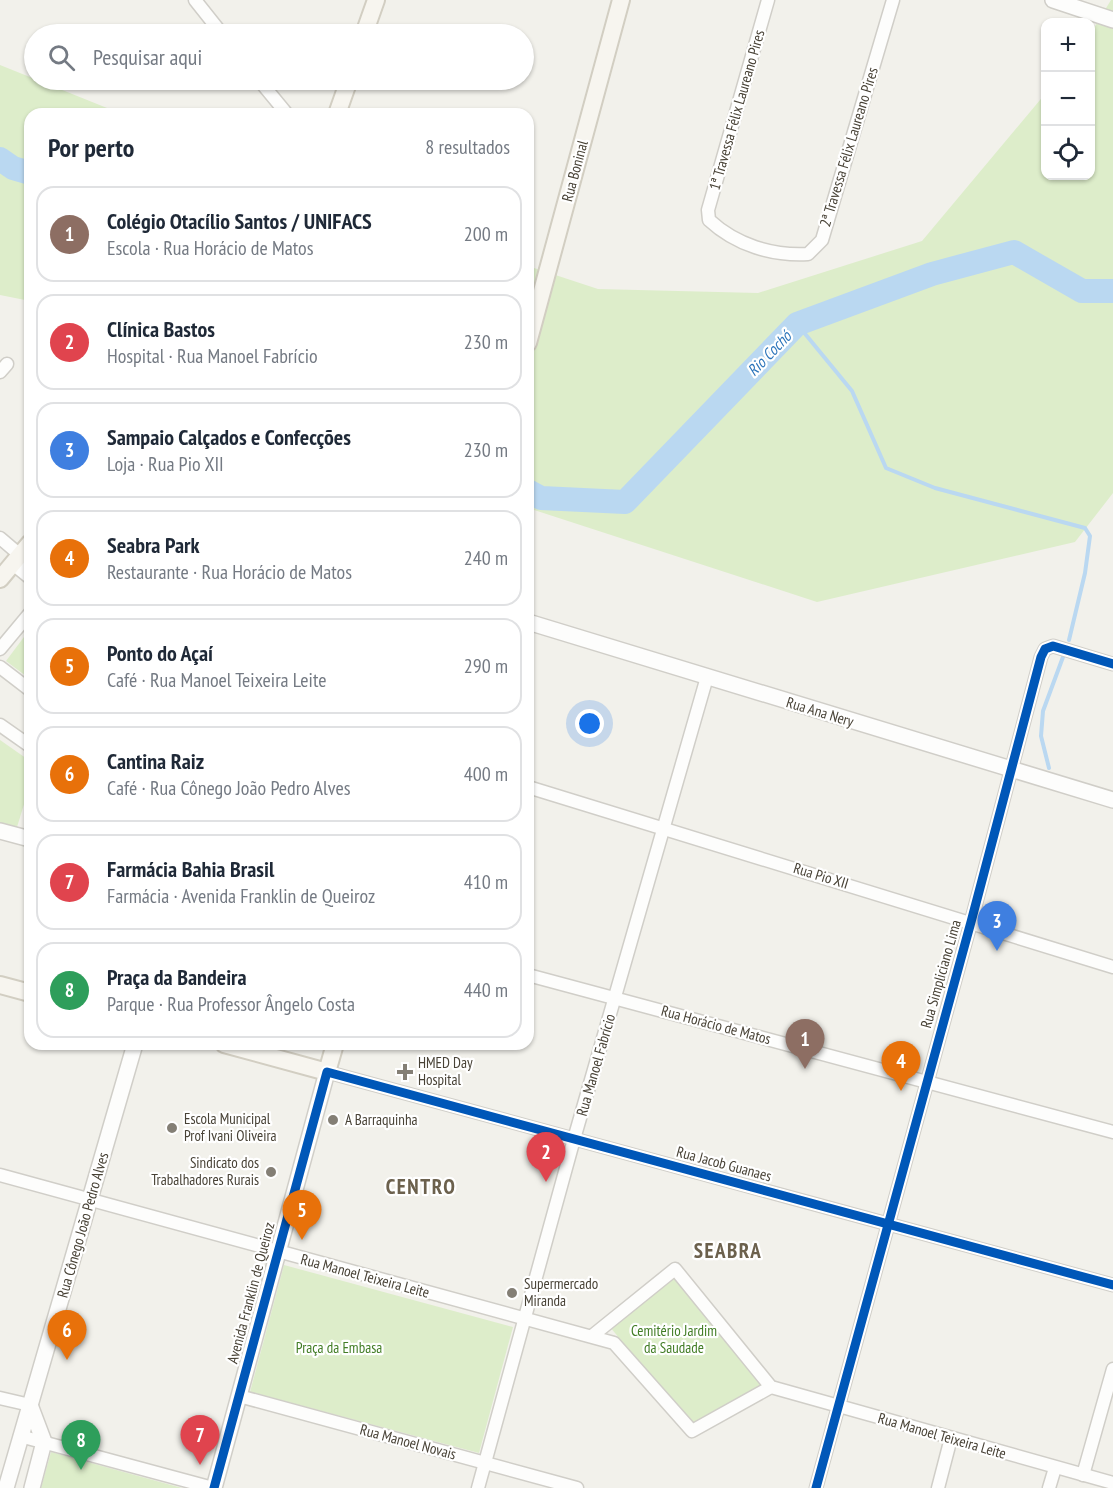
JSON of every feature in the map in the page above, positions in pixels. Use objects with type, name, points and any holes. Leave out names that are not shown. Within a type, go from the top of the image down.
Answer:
[{"type":"main road","points":[[368,24],[376,0]]},
{"type":"main road","name":"Rua Boninal","points":[[534,321],[621,0]]},
{"type":"main road","points":[[338,108],[345,90]]},
{"type":"main road","points":[[0,579],[21,554]]},
{"type":"main road","points":[[0,985],[24,991]]},
{"type":"main road","name":"Rua Jacob Guanaes","points":[[246,1050],[327,1072]]},
{"type":"main road","name":"Avenida Franklin de Queiroz","points":[[327,1072],[333,1050]]},
{"type":"street","name":"1ª Travessa Félix Laureano Pires","points":[[709,220],[708,210],[768,0]]},
{"type":"street","name":"2ª Travessa Félix Laureano Pires","points":[[709,220],[720,231],[737,242],[787,255],[808,254],[822,240],[893,0]]},
{"type":"street","points":[[1053,0],[1113,20]]},
{"type":"street","points":[[201,3],[215,24]]},
{"type":"street","points":[[267,90],[282,108]]},
{"type":"street","points":[[0,538],[21,554]]},
{"type":"street","points":[[0,650],[24,620]]},
{"type":"street","name":"Rua Ana Nery","points":[[534,624],[1113,801]]},
{"type":"street","name":"Rua Simpliciano Lima","points":[[816,1488],[1041,657],[1045,649],[1053,646],[1113,664]]},
{"type":"street","points":[[0,667],[24,685]]},
{"type":"street","name":"Rua Manoel Fabrício","points":[[478,1488],[574,1139],[707,678]]},
{"type":"street","points":[[0,725],[24,742]]},
{"type":"street","name":"Rua Pio XII","points":[[534,789],[1113,967]]},
{"type":"street","points":[[0,831],[24,837]]},
{"type":"street","name":"Rua Horácio de Matos","points":[[534,977],[1113,1132]]},
{"type":"street","name":"Rua Cônego João Pedro Alves","points":[[6,1488],[133,1050]]},
{"type":"street","name":"Rua Jacob Guanaes","points":[[327,1072],[1113,1285]]},
{"type":"street","name":"Avenida Franklin de Queiroz","points":[[213,1488],[327,1072]]},
{"type":"street","name":"Rua Manoel Teixeira Leite","points":[[0,1175],[614,1343],[692,1431],[771,1387],[1113,1483]]},
{"type":"street","points":[[592,1336],[675,1269],[771,1387]]},
{"type":"street","points":[[1083,1475],[1113,1369]]},
{"type":"street","name":"Rua Manoel Novais","points":[[239,1396],[577,1488]]},
{"type":"street","points":[[0,1398],[30,1406],[44,1442],[32,1488]]},
{"type":"street","points":[[20,1436],[213,1488]]},
{"type":"street","points":[[938,1488],[951,1438]]},
{"type":"street","points":[[1049,1488],[1055,1468]]},
{"type":"green space","points":[[1113,0],[1113,493],[1075,542],[817,602],[534,510],[534,268],[598,289],[758,293],[922,241],[1041,99],[1041,180],[1095,180],[1095,26]]},
{"type":"green space","points":[[0,65],[24,75],[24,90],[62,90],[107,108],[24,108],[24,300],[0,295]]},
{"type":"green space","points":[[24,637],[24,674],[6,661]]},
{"type":"green space","points":[[0,740],[24,757],[24,804],[17,827],[0,823]]},
{"type":"green space","name":"Praça da Embasa","points":[[284,1265],[513,1327],[479,1453],[250,1392]]},
{"type":"green space","name":"Cemitério Jardim da Saudade","points":[[675,1275],[766,1387],[693,1427],[610,1327]]},
{"type":"green space","points":[[51,1452],[182,1488],[41,1488]]},
{"type":"waterway","name":"Rio Cochó","points":[[0,159],[13,168],[24,171]]},
{"type":"waterway","name":"Rio Cochó","points":[[534,494],[541,498],[625,502],[797,324],[932,274],[1014,252],[1082,291],[1113,291]]},
{"type":"waterway","points":[[797,324],[852,391],[886,468],[935,488],[1085,528],[1090,536],[1085,573],[1069,640]]},
{"type":"waterway","points":[[1049,768],[1041,736],[1043,711],[1063,657]]},
{"type":"cycle path","points":[[816,1488],[1041,657],[1045,649],[1053,646],[1113,664]]},
{"type":"cycle path","points":[[214,1488],[327,1072],[1113,1285]]},
{"type":"place","name":"Sampaio Calçados e Confecções","points":[[997,951]]},
{"type":"place","name":"Colégio Otacílio Santos / UNIFACS","points":[[805,1069]]},
{"type":"place","name":"HMED Day Hospital","points":[[405,1072]]},
{"type":"place","name":"Seabra Park","points":[[901,1091]]},
{"type":"place","name":"A Barraquinha","points":[[333,1120]]},
{"type":"place","name":"Escola Municipal Prof Ivani Oliveira","points":[[172,1128]]},
{"type":"place","name":"Sindicato dos Trabalhadores Rurais","points":[[271,1172]]},
{"type":"place","name":"Clínica Bastos","points":[[546,1182]]},
{"type":"place","name":"Ponto do Açaí","points":[[302,1240]]},
{"type":"place","name":"Supermercado Miranda","points":[[512,1293]]},
{"type":"place","name":"Cantina Raiz","points":[[67,1360]]},
{"type":"place","name":"Farmácia Bahia Brasil","points":[[200,1465]]},
{"type":"place","name":"Praça da Bandeira","points":[[81,1470]]},
{"type":"district","name":"CENTRO","points":[[421,1187]]},
{"type":"district","name":"SEABRA","points":[[728,1251]]}]
